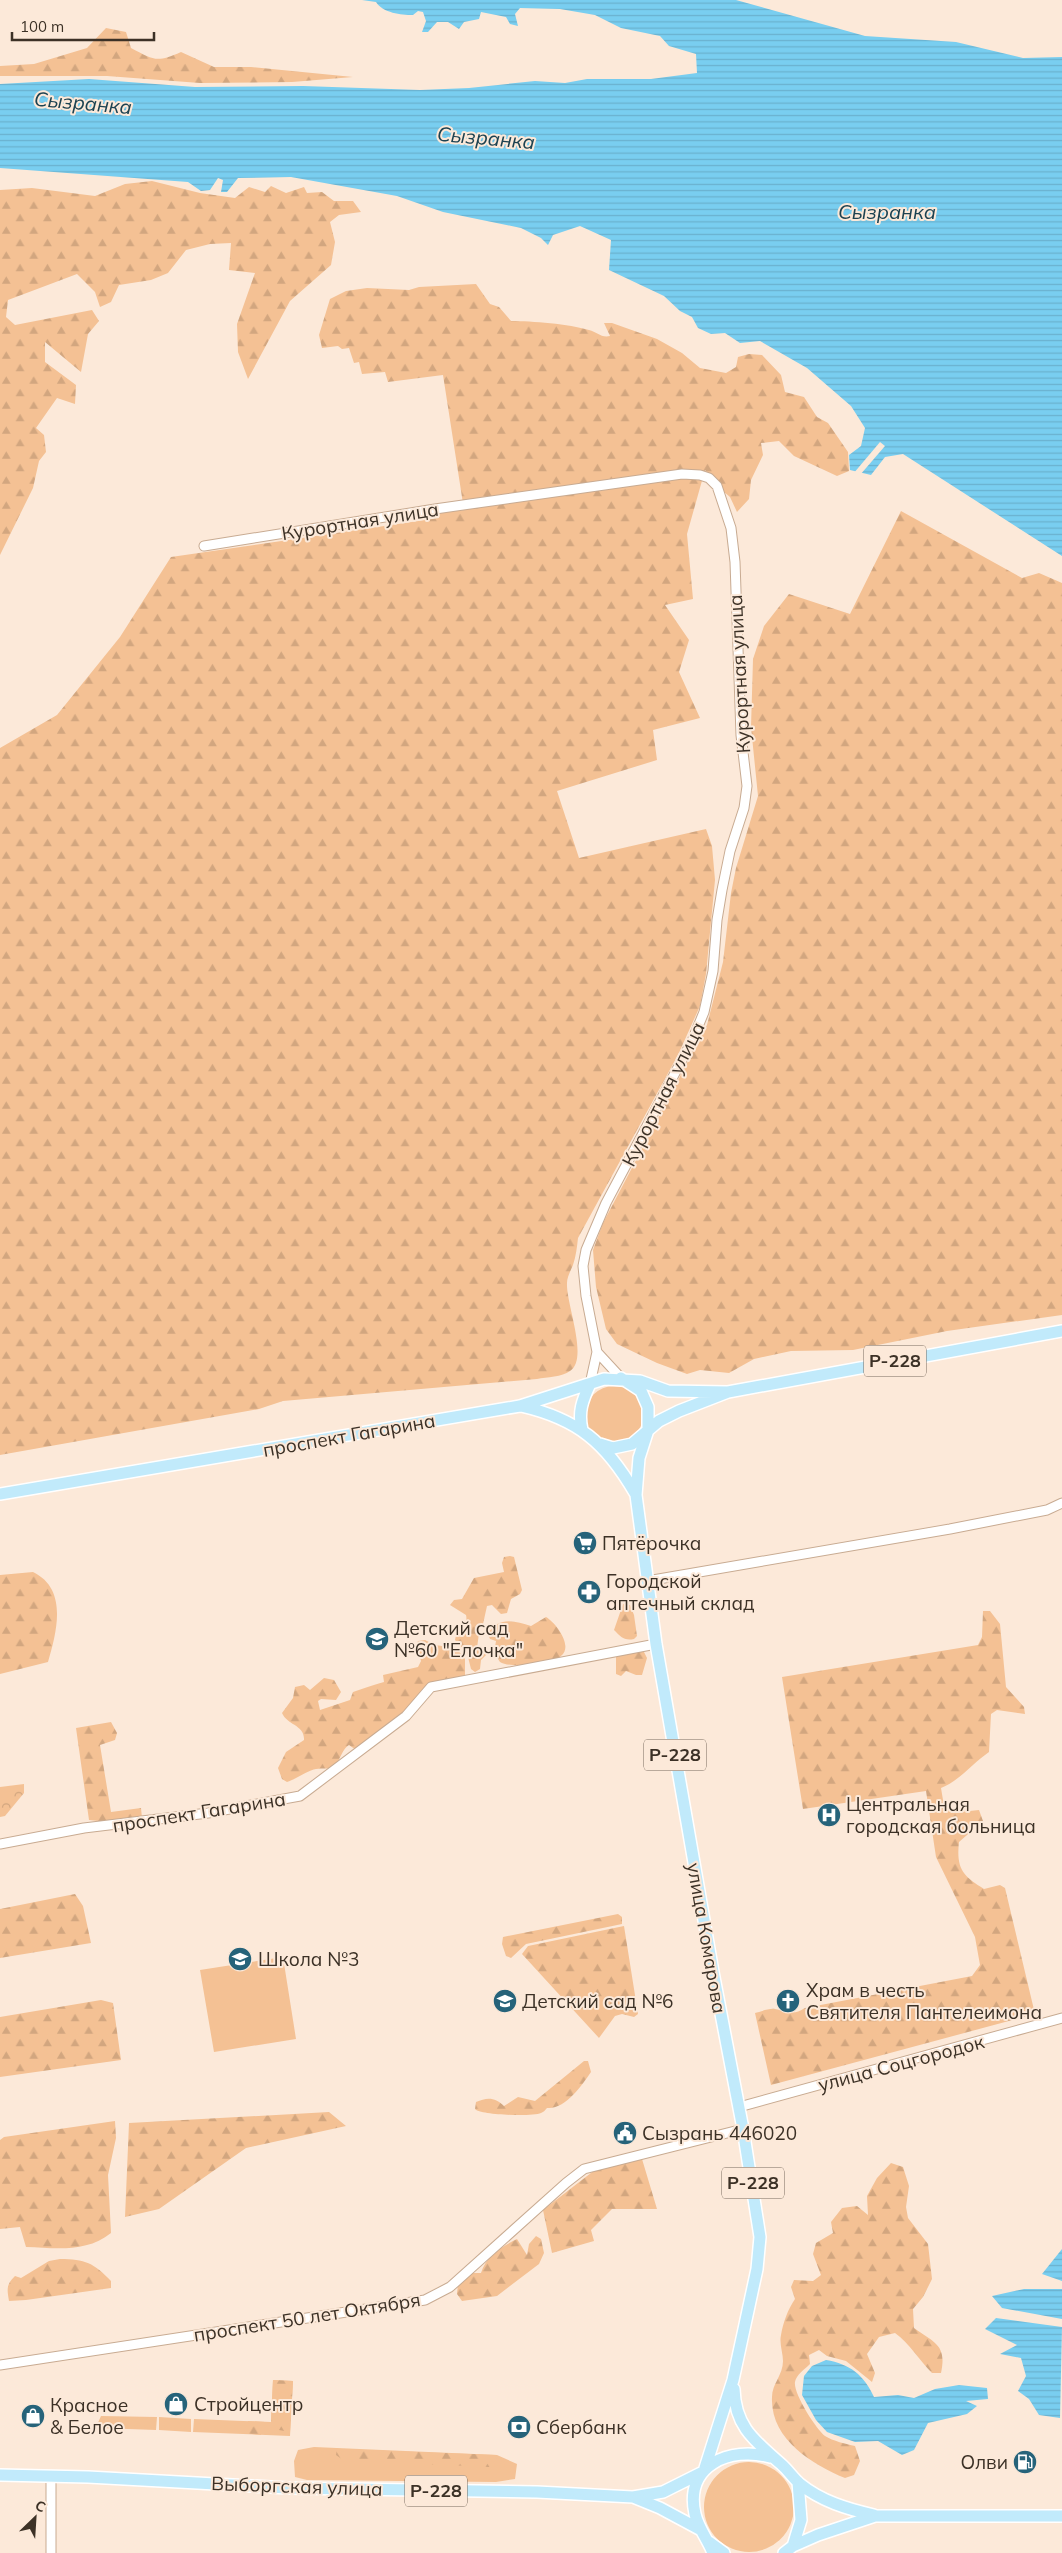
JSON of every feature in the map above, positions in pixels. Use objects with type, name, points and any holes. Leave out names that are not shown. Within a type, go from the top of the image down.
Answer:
[{"type":"main road","name":"Р-228","points":[[600,1444],[613,1448],[632,1444],[648,1430],[679,1411],[728,1392],[1062,1331]]},
{"type":"main road","name":"Р-228","points":[[590,1384],[604,1379],[622,1378],[640,1381],[668,1391],[728,1392]]},
{"type":"main road","name":"Р-228","points":[[622,1378],[641,1391],[646,1399],[648,1430],[638,1465],[636,1495]]},
{"type":"main road","name":"проспект Гагарина","points":[[0,1494],[520,1406],[590,1384]]},
{"type":"main road","points":[[582,1430],[579,1416],[581,1403],[590,1384]]},
{"type":"main road","name":"проспект Гагарина","points":[[520,1406],[550,1413],[582,1430]]},
{"type":"main road","name":"Р-228","points":[[582,1430],[600,1444],[614,1461],[636,1495]]},
{"type":"main road","name":"улица Комарова","points":[[636,1495],[656,1644],[706,1936],[744,2129],[759,2223],[760,2251],[733,2380]]},
{"type":"main road","name":"Р-228","points":[[733,2380],[734,2401],[743,2426],[756,2443],[790,2472],[798,2482]]},
{"type":"main road","name":"Р-228","points":[[724,2553],[711,2548],[701,2530],[695,2513],[695,2492],[733,2380]]},
{"type":"main road","name":"Р-228","points":[[633,2497],[662,2492],[703,2470],[717,2460],[736,2454],[758,2454],[772,2457]]},
{"type":"main road","name":"Р-228","points":[[0,2475],[51,2476]]},
{"type":"main road","name":"Выборгская улица","points":[[51,2476],[288,2488],[533,2492],[633,2497]]},
{"type":"main road","points":[[798,2482],[832,2503],[875,2516],[1062,2516]]},
{"type":"main road","points":[[789,2550],[801,2520],[798,2482]]},
{"type":"main road","name":"Р-228","points":[[633,2497],[660,2508],[701,2530]]},
{"type":"main road","points":[[789,2550],[818,2534],[875,2516]]},
{"type":"street","name":"Курортная улица","points":[[204,546],[435,509],[682,474],[700,475],[709,478],[717,486],[730,528],[735,562],[741,735],[747,786],[722,890],[717,920],[713,971],[704,1012],[692,1041],[606,1203],[586,1250],[583,1266],[586,1296],[597,1352],[590,1384]]},
{"type":"street","points":[[597,1352],[622,1378]]},
{"type":"street","points":[[647,1581],[950,1529],[1047,1510],[1062,1503]]},
{"type":"street","name":"проспект Гагарина","points":[[0,1844],[84,1828],[191,1815],[300,1796],[406,1716],[431,1687],[656,1644]]},
{"type":"street","name":"улица Соцгородок","points":[[739,2107],[1062,2018]]},
{"type":"street","name":"проспект 50 лет Октября","points":[[0,2366],[425,2300],[450,2287],[566,2182],[584,2169],[744,2129]]},
{"type":"street","points":[[51,2476],[51,2553]]},
{"type":"green space","points":[[106,28],[126,32],[131,48],[155,59],[166,58],[181,52],[214,67],[251,67],[353,77],[292,82],[200,83],[107,76],[0,76],[0,66],[34,64],[87,48]]},
{"type":"green space","points":[[152,181],[200,193],[235,198],[249,187],[265,192],[271,186],[286,193],[304,187],[307,193],[322,192],[334,201],[353,201],[361,212],[339,215],[330,222],[335,242],[331,265],[290,301],[248,379],[238,352],[237,324],[255,273],[229,270],[231,243],[210,244],[186,250],[168,273],[151,280],[119,285],[111,302],[100,307],[95,292],[77,274],[8,300],[6,317],[15,325],[92,310],[99,321],[88,334],[81,372],[45,342],[45,362],[76,385],[75,404],[57,398],[36,428],[44,435],[46,452],[39,461],[33,488],[0,555],[0,190],[32,188],[95,196],[125,184]]},
{"type":"green space","points":[[476,284],[490,304],[499,307],[511,321],[571,326],[589,330],[602,336],[610,336],[604,323],[612,323],[657,339],[682,353],[700,368],[726,373],[736,367],[738,357],[749,354],[762,355],[781,375],[785,392],[804,397],[817,417],[828,423],[848,452],[849,471],[837,476],[794,456],[779,441],[761,443],[763,455],[751,480],[749,499],[737,512],[730,497],[717,486],[705,470],[687,534],[693,599],[665,605],[689,640],[679,672],[700,718],[653,730],[657,760],[557,791],[579,858],[706,829],[712,846],[715,880],[706,974],[700,1006],[678,1055],[578,1238],[575,1258],[567,1283],[577,1343],[575,1365],[570,1371],[563,1374],[537,1379],[283,1401],[259,1409],[0,1455],[0,748],[57,715],[120,637],[171,557],[439,518],[438,512],[464,510],[443,375],[388,382],[385,372],[362,374],[359,362],[354,363],[349,348],[342,349],[338,346],[322,348],[319,335],[330,299],[346,291],[367,288],[409,290],[419,287]]},
{"type":"green space","points":[[901,511],[1022,578],[1039,573],[1062,583],[1062,1315],[947,1331],[853,1350],[791,1351],[754,1359],[729,1373],[700,1370],[687,1374],[657,1363],[617,1344],[606,1329],[596,1287],[593,1250],[603,1223],[707,1025],[723,962],[731,893],[736,868],[758,796],[751,727],[753,659],[764,626],[789,594],[850,614]]},
{"type":"green space","points":[[614,1386],[625,1388],[638,1399],[643,1415],[641,1426],[630,1439],[614,1444],[603,1442],[590,1431],[585,1415],[587,1404],[598,1391]]},
{"type":"green space","points":[[504,1557],[514,1557],[522,1590],[520,1594],[511,1599],[507,1613],[501,1614],[492,1605],[487,1606],[483,1624],[480,1626],[477,1648],[485,1648],[487,1654],[481,1660],[480,1669],[475,1672],[471,1669],[467,1653],[455,1640],[466,1622],[466,1615],[450,1605],[454,1600],[462,1599],[474,1578],[504,1572],[502,1563]]},
{"type":"green space","points":[[33,1572],[44,1579],[56,1600],[56,1624],[48,1662],[0,1674],[0,1575]]},
{"type":"green space","points":[[623,1604],[630,1605],[634,1615],[637,1636],[634,1639],[623,1638],[614,1630]]},
{"type":"green space","points":[[983,1611],[990,1611],[1000,1624],[1006,1687],[1024,1707],[1025,1714],[997,1710],[991,1714],[989,1752],[954,1781],[941,1788],[943,1800],[951,1813],[979,1810],[983,1821],[959,1842],[960,1865],[966,1876],[984,1889],[1000,1885],[1005,1888],[1035,2014],[771,2085],[755,2013],[773,2009],[797,2012],[805,2008],[972,1976],[980,1965],[975,1937],[936,1857],[926,1791],[803,1809],[782,1677],[978,1645],[982,1637]]},
{"type":"green space","points":[[546,1617],[562,1635],[565,1646],[561,1656],[531,1665],[513,1665],[500,1662],[494,1653],[496,1641],[490,1639],[488,1634],[492,1628],[497,1624],[507,1621],[531,1626]]},
{"type":"green space","points":[[425,1640],[435,1645],[456,1648],[465,1659],[465,1679],[429,1686],[405,1714],[356,1750],[349,1745],[333,1767],[319,1768],[287,1782],[282,1779],[278,1768],[286,1752],[304,1740],[302,1731],[284,1717],[282,1713],[293,1698],[295,1687],[304,1685],[310,1690],[324,1678],[334,1680],[341,1692],[336,1700],[321,1699],[318,1701],[320,1710],[350,1700],[353,1692],[384,1682],[383,1675],[418,1667],[421,1661],[416,1645],[418,1641]]},
{"type":"green space","points":[[638,1650],[644,1652],[647,1658],[642,1675],[626,1671],[621,1676],[616,1674],[616,1657]]},
{"type":"green space","points":[[111,1722],[117,1733],[115,1740],[100,1745],[111,1812],[141,1808],[142,1818],[108,1822],[89,1820],[76,1728]]},
{"type":"green space","points":[[24,1784],[24,1793],[5,1816],[0,1817],[0,1787]]},
{"type":"green space","points":[[75,1894],[83,1906],[91,1943],[0,1958],[0,1909]]},
{"type":"green space","points":[[618,1914],[622,1917],[622,1924],[526,1944],[511,1958],[506,1956],[502,1944],[503,1937]]},
{"type":"green space","points":[[624,1926],[638,2014],[634,2017],[622,2014],[615,2016],[599,2038],[522,1954],[528,1946]]},
{"type":"green space","points":[[283,1957],[296,2039],[214,2052],[200,1970]]},
{"type":"green space","points":[[101,2000],[113,2003],[121,2060],[0,2077],[0,2017]]},
{"type":"green space","points":[[584,2061],[588,2061],[591,2072],[572,2096],[554,2108],[547,2108],[544,2112],[528,2115],[486,2113],[475,2109],[476,2102],[484,2099],[494,2099],[504,2106],[518,2097],[535,2101]]},
{"type":"green space","points":[[329,2112],[346,2126],[246,2148],[159,2209],[125,2217],[129,2123]]},
{"type":"green space","points":[[115,2121],[116,2138],[108,2175],[111,2233],[91,2244],[70,2248],[48,2248],[26,2247],[20,2227],[0,2229],[0,2140],[4,2137]]},
{"type":"green space","points":[[642,2159],[657,2209],[612,2209],[591,2230],[594,2241],[552,2253],[543,2210],[600,2166]]},
{"type":"green space","points":[[891,2163],[903,2167],[909,2186],[906,2207],[908,2218],[928,2244],[932,2279],[923,2297],[913,2309],[914,2328],[933,2341],[941,2350],[941,2373],[932,2373],[895,2333],[879,2337],[867,2354],[875,2373],[872,2382],[846,2361],[827,2356],[819,2350],[809,2355],[810,2364],[797,2377],[795,2387],[811,2419],[825,2436],[855,2446],[860,2461],[854,2475],[845,2478],[819,2465],[795,2448],[778,2425],[773,2412],[772,2392],[783,2366],[781,2338],[786,2316],[795,2299],[791,2287],[794,2280],[813,2281],[821,2275],[813,2254],[816,2243],[833,2233],[831,2222],[842,2208],[857,2206],[868,2215],[867,2196],[877,2178]]},
{"type":"green space","points":[[536,2236],[541,2239],[544,2253],[539,2264],[497,2296],[462,2301],[457,2294],[458,2283],[470,2273],[481,2273],[490,2257],[505,2245],[517,2239],[527,2255],[529,2244]]},
{"type":"green space","points":[[60,2259],[83,2261],[94,2266],[111,2281],[111,2288],[9,2301],[8,2287],[15,2276],[21,2278],[49,2261]]},
{"type":"green space","points":[[273,2380],[293,2381],[290,2436],[193,2432],[194,2419],[271,2422]]},
{"type":"green space","points":[[273,2380],[293,2381],[290,2432],[279,2430],[271,2420]]},
{"type":"green space","points":[[101,2416],[157,2417],[156,2430],[100,2428],[97,2425]]},
{"type":"green space","points":[[159,2417],[191,2419],[191,2432],[159,2430]]},
{"type":"green space","points":[[248,2421],[265,2422],[261,2435],[244,2433]]},
{"type":"green space","points":[[314,2447],[497,2455],[517,2464],[515,2479],[496,2482],[307,2480],[295,2477],[294,2461],[298,2450]]},
{"type":"green space","points":[[337,2449],[497,2455],[497,2465],[489,2467],[343,2460],[336,2455]]},
{"type":"green space","points":[[749,2462],[758,2463],[774,2470],[786,2482],[793,2498],[793,2516],[786,2532],[774,2544],[758,2551],[749,2552],[740,2551],[724,2544],[712,2532],[705,2516],[704,2507],[705,2498],[712,2482],[724,2470],[740,2463]]},
{"type":"water","name":"Сызранка","points":[[362,0],[736,0],[865,36],[956,42],[1023,58],[1062,57],[1062,556],[903,454],[885,457],[871,475],[850,470],[849,455],[861,446],[865,428],[851,406],[807,368],[760,341],[740,343],[725,333],[711,334],[698,328],[692,317],[680,311],[664,296],[609,270],[611,240],[580,226],[553,235],[548,245],[541,238],[521,228],[443,212],[397,196],[291,177],[238,178],[227,192],[221,192],[223,180],[218,178],[210,190],[201,191],[188,182],[0,168],[0,84],[89,79],[195,87],[303,86],[420,90],[469,88],[535,81],[565,83],[587,79],[651,79],[697,73],[696,54],[669,46],[660,36],[621,28],[595,15],[560,9],[520,8],[515,14],[518,26],[510,24],[506,17],[481,12],[479,19],[464,22],[459,29],[448,22],[437,22],[428,32],[422,32],[426,21],[423,12],[418,11],[413,15],[398,14],[383,9],[376,2]]},
{"type":"water","points":[[1062,2249],[1062,2281],[1042,2274]]},
{"type":"water","points":[[1024,2289],[1062,2289],[1062,2319],[1002,2308],[992,2296]]},
{"type":"water","points":[[996,2318],[1062,2327],[1060,2418],[1039,2415],[1029,2399],[1018,2391],[1026,2376],[1021,2358],[1000,2354],[1017,2345],[985,2329]]},
{"type":"water","points":[[826,2360],[842,2364],[855,2372],[866,2382],[874,2397],[898,2395],[914,2398],[935,2389],[959,2385],[987,2388],[988,2399],[966,2401],[977,2406],[967,2414],[928,2423],[914,2450],[902,2455],[878,2441],[855,2442],[827,2432],[816,2420],[802,2395],[804,2376],[812,2366]]},
{"type":"pier","points":[[880,442],[885,446],[860,475],[853,474]]},
{"type":"place","name":"Пятёрочка","points":[[585,1543]]},
{"type":"place","name":"Городской аптечный склад","points":[[589,1592]]},
{"type":"place","name":"Детский сад №60 \"Елочка\"","points":[[377,1639]]},
{"type":"place","name":"Центральная городская больница","points":[[829,1815]]},
{"type":"place","name":"Школа №3","points":[[240,1959]]},
{"type":"place","name":"Детский сад №6","points":[[505,2001]]},
{"type":"place","name":"Храм в честь Святителя Пантелеимона","points":[[788,2001]]},
{"type":"place","name":"Сызрань 446020","points":[[625,2133]]},
{"type":"place","name":"Стройцентр","points":[[176,2404]]},
{"type":"place","name":"Красное & Белое","points":[[33,2416]]},
{"type":"place","name":"Сбербанк","points":[[519,2427]]},
{"type":"place","name":"Олви","points":[[1025,2462]]}]
